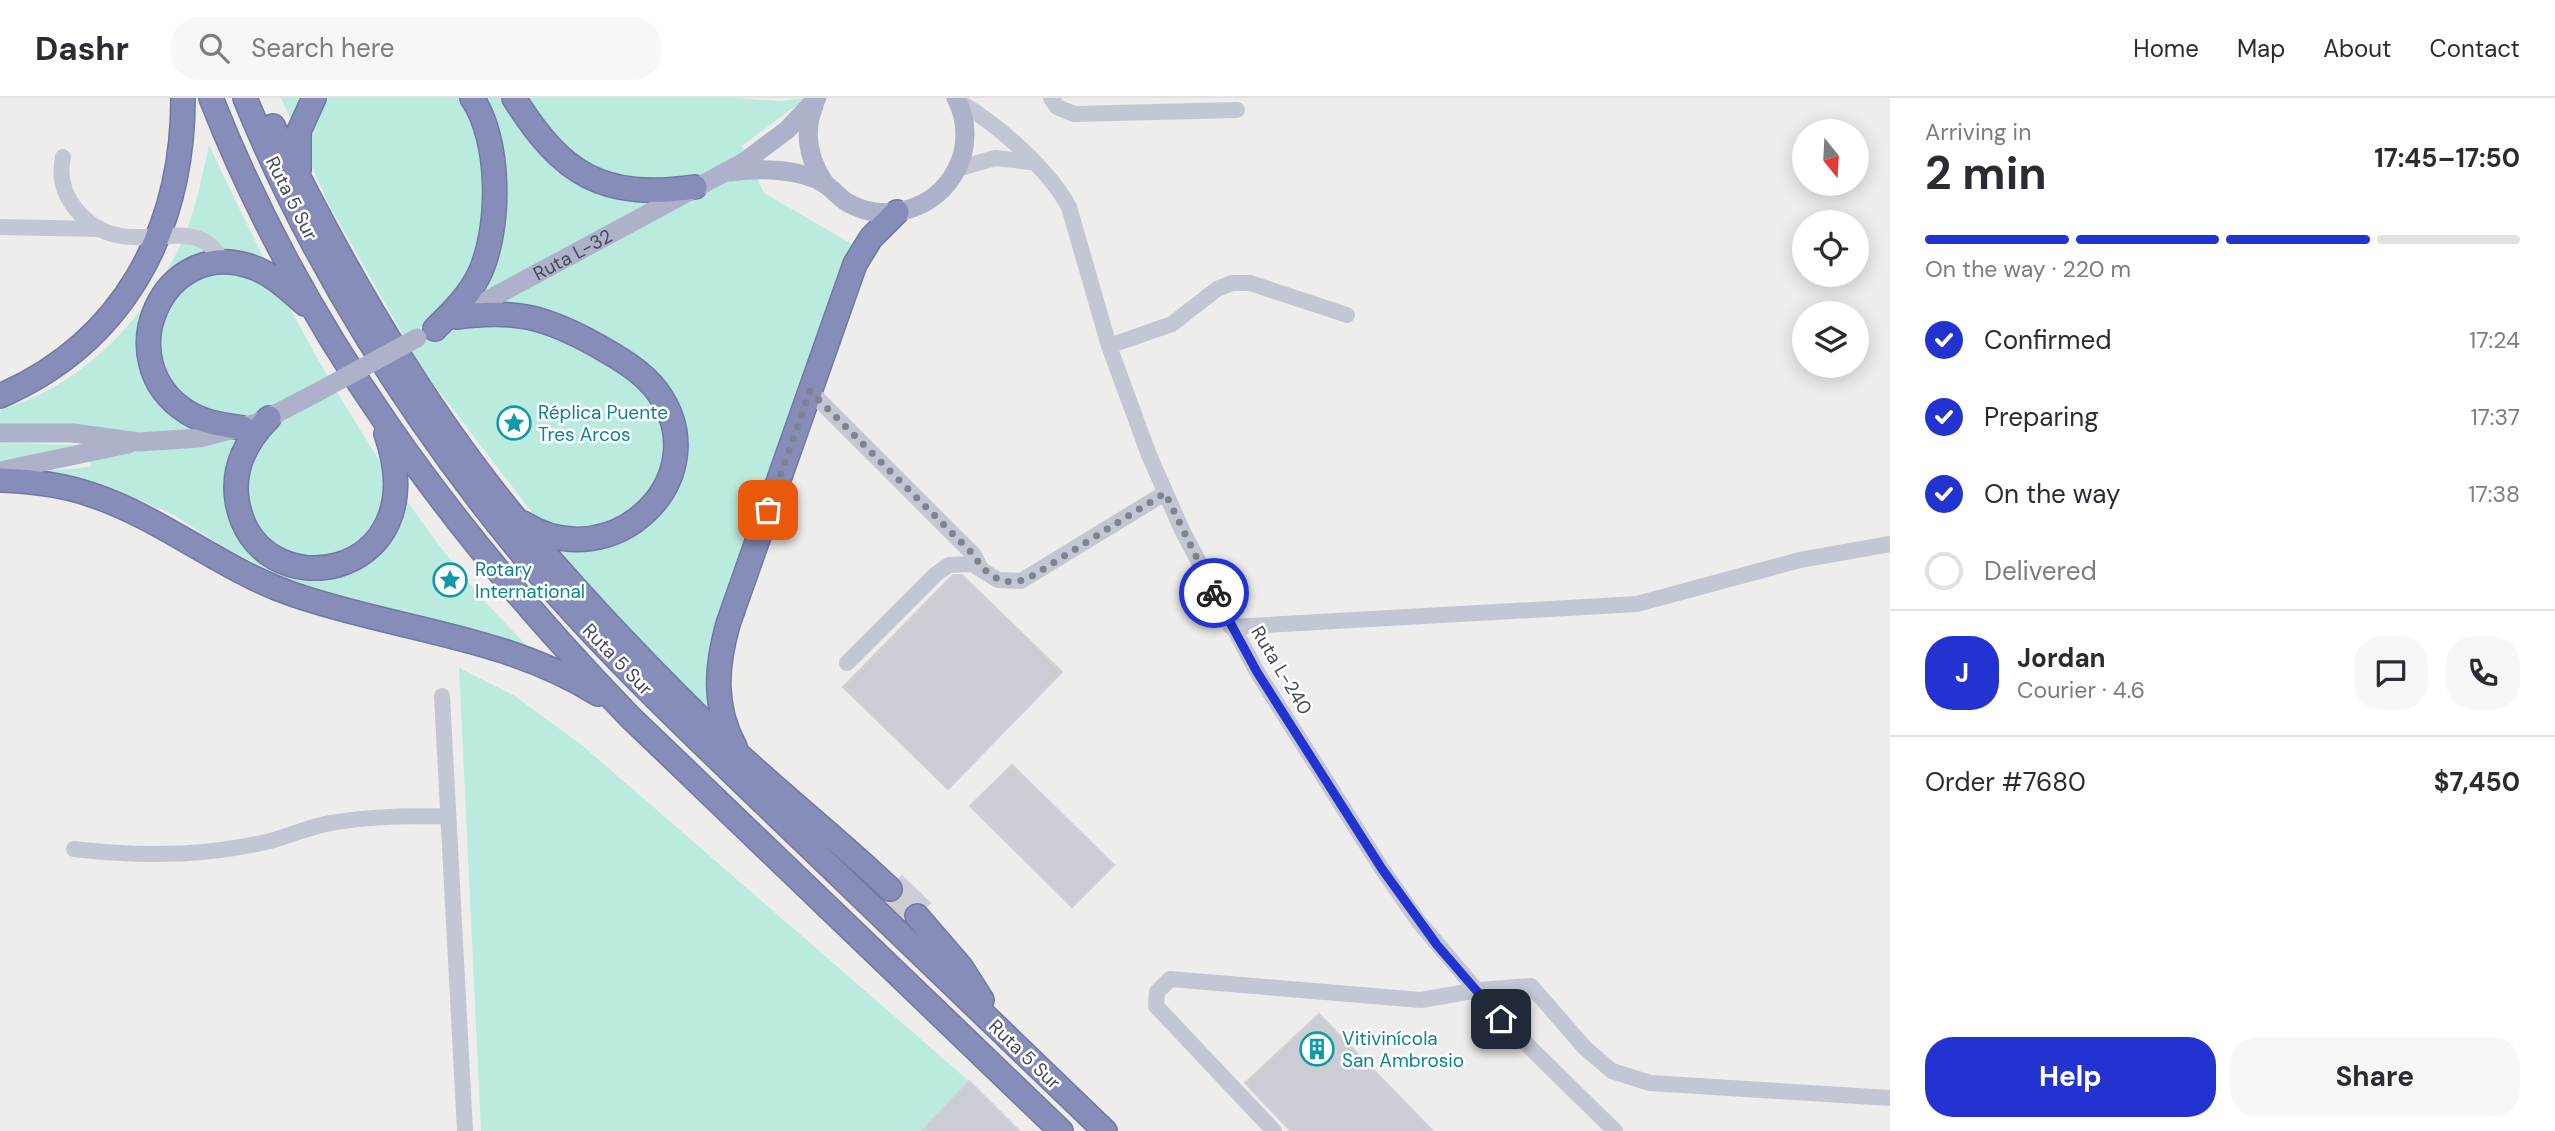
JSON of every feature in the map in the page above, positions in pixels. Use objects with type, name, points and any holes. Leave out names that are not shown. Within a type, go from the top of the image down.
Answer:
[{"type":"highway","points":[[0,397],[62,360],[95,332],[129,293],[160,237],[180,156],[184,98]]},
{"type":"highway","name":"Ruta 5 Sur","points":[[211,98],[251,190],[320,319],[379,415],[498,574],[563,648],[629,716],[1061,1131]]},
{"type":"highway","name":"Ruta 5 Sur","points":[[245,98],[293,200],[368,337],[423,422],[505,533],[566,604],[663,705],[1105,1131]]},
{"type":"highway","points":[[260,98],[340,254],[407,366],[461,447],[517,519],[604,620],[740,756],[890,888]]},
{"type":"highway","points":[[303,183],[297,158],[298,141],[302,121],[314,98]]},
{"type":"highway","points":[[426,333],[469,293],[482,269],[490,244],[493,213],[490,141],[486,125],[472,98]]},
{"type":"highway","points":[[514,98],[551,151],[590,177],[614,185],[643,189],[695,187]]},
{"type":"highway","points":[[740,756],[722,713],[719,662],[728,624],[858,257],[871,238],[897,212]]},
{"type":"highway","points":[[243,428],[197,417],[174,402],[154,372],[148,346],[151,319],[171,285],[195,269],[222,262],[251,267],[268,275],[320,319]]},
{"type":"highway","points":[[456,317],[515,313],[561,326],[639,373],[656,389],[668,413],[674,444],[671,468],[661,492],[635,522],[610,536],[577,541],[550,536],[517,519]]},
{"type":"highway","points":[[269,418],[241,458],[236,484],[240,513],[253,538],[266,550],[291,564],[318,568],[337,566],[362,555],[381,536],[393,514],[397,497],[395,467],[379,415]]},
{"type":"highway","points":[[0,480],[51,485],[106,500],[251,578],[294,595],[502,648],[560,673],[629,716]]},
{"type":"highway","points":[[918,916],[961,967],[996,1024]]},
{"type":"main road","name":"Ruta L-32","points":[[726,172],[770,170],[825,184],[852,205],[874,212],[897,212],[933,198],[957,169],[965,135],[957,99]]},
{"type":"main road","name":"Ruta L-32","points":[[139,442],[200,439],[269,418],[726,172],[775,140],[816,100]]},
{"type":"main road","points":[[816,100],[808,125],[809,150],[825,184]]},
{"type":"main road","points":[[0,433],[73,433],[139,442]]},
{"type":"main road","points":[[0,471],[139,442]]},
{"type":"street","points":[[1051,98],[1057,107],[1074,114],[1237,110]]},
{"type":"street","name":"Ruta L-240","points":[[957,99],[1004,133],[1056,187],[1074,217],[1109,346],[1165,493],[1231,627],[1382,869],[1437,945],[1501,1019],[1615,1131]]},
{"type":"street","points":[[62,157],[61,176],[70,201],[83,217],[99,229],[128,239],[192,236],[211,246],[222,262]]},
{"type":"street","points":[[957,169],[995,158],[1031,162]]},
{"type":"street","points":[[0,227],[99,229]]},
{"type":"street","points":[[1109,346],[1172,324],[1217,289],[1232,283],[1250,283],[1347,315]]},
{"type":"street","points":[[810,391],[974,555],[980,567]]},
{"type":"street","points":[[847,663],[942,568],[964,562],[980,567],[998,580],[1021,581],[1165,493]]},
{"type":"street","points":[[1231,627],[1637,604],[1800,559],[1890,544]]},
{"type":"street","points":[[442,696],[465,1131]]},
{"type":"street","points":[[74,849],[142,855],[211,852],[270,841],[328,823],[385,817],[448,816]]},
{"type":"street","points":[[1274,1131],[1156,1006],[1157,992],[1170,979],[1420,1000],[1478,990],[1531,986],[1585,1048],[1612,1072],[1650,1083],[1890,1098]]},
{"type":"green space","points":[[281,98],[737,98],[779,101],[806,98],[742,146],[764,193],[852,244],[721,622],[717,725],[601,603],[423,370],[328,203]]},
{"type":"green space","points":[[209,145],[294,316],[358,427],[430,533],[477,592],[534,654],[494,634],[390,610],[285,579],[222,546],[172,514],[109,487],[44,471],[90,467],[94,429],[0,428],[0,410],[57,385],[82,368],[106,348],[147,302],[185,236]]},
{"type":"green space","points":[[0,443],[82,445],[0,461]]},
{"type":"green space","points":[[459,668],[515,696],[583,746],[969,1081],[922,1131],[481,1131]]},
{"type":"building","points":[[953,575],[962,575],[1062,672],[948,789],[843,687]]},
{"type":"building","points":[[1012,765],[1114,865],[1072,907],[970,806]]},
{"type":"building","points":[[902,876],[930,903],[927,906],[915,902],[908,905],[903,917],[888,903],[900,899],[903,893],[899,879]]},
{"type":"building","name":"Vitivinícola San Ambrosio","points":[[1319,1014],[1433,1131],[1291,1131],[1245,1083]]},
{"type":"building","points":[[969,1081],[1019,1131],[922,1131]]},
{"type":"tunnel","points":[[890,889],[917,916]]},
{"type":"way so far","points":[[768,510],[810,391],[857,435],[974,555],[980,567],[998,580],[1013,583],[1029,578],[1165,493],[1214,593]]},
{"type":"place","name":"Réplica Puente Tres Arcos","points":[[514,423]]},
{"type":"place","name":"Rotary International","points":[[450,580]]},
{"type":"place","name":"Vitivinícola San Ambrosio","points":[[1317,1049]]},
{"type":"route","points":[[1214,593],[1257,672],[1382,869],[1437,945],[1501,1019]]}]
